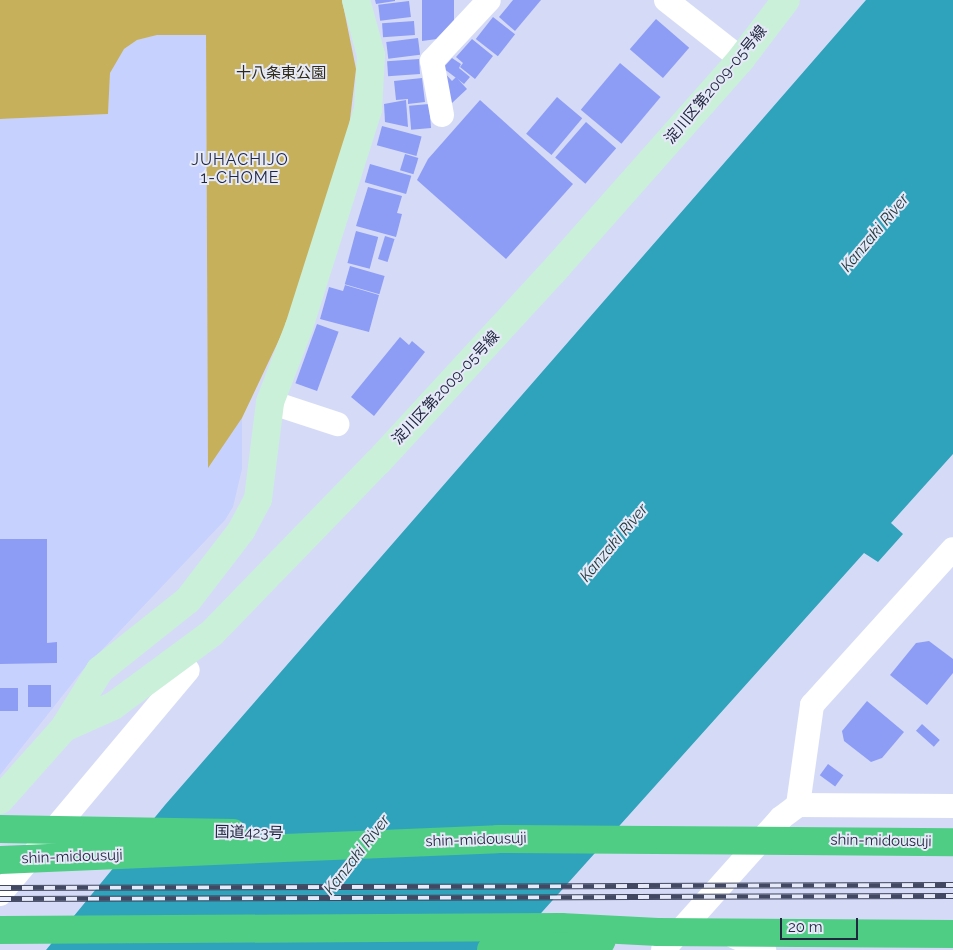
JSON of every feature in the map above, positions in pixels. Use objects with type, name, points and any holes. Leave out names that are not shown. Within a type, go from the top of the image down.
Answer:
[{"type":"highway","name":"国道423号","points":[[0,829],[498,839]]},
{"type":"highway","name":"shin-midousuji","points":[[0,860],[498,839],[953,842]]},
{"type":"highway","points":[[0,930],[562,927],[660,941]]},
{"type":"highway","points":[[491,950],[660,941],[953,934]]},
{"type":"street","points":[[0,800],[64,728],[100,670],[188,600],[241,531],[258,498],[270,402],[299,327],[368,109],[371,55],[356,0]]},
{"type":"street","points":[[666,0],[741,59]]},
{"type":"street","name":"淀川区第2009-05号線","points":[[64,728],[112,706],[212,633],[378,462],[560,266],[741,59],[786,0]]},
{"type":"street","points":[[442,115],[432,62],[478,6]]},
{"type":"street","points":[[270,402],[337,424]]},
{"type":"street","points":[[798,805],[812,705],[953,549]]},
{"type":"street","points":[[0,894],[188,670]]},
{"type":"street","points":[[660,941],[692,917],[781,818],[798,805],[953,806]]},
{"type":"street","points":[[692,917],[764,950]]},
{"type":"shaded area","points":[[157,35],[206,35],[208,466],[242,418],[242,469],[233,507],[225,520],[82,671],[0,775],[0,119],[108,114],[110,73],[116,60],[124,49],[137,40]]},
{"type":"green space","name":"十八条東公園","points":[[0,0],[342,0],[356,69],[349,128],[286,325],[242,418],[208,468],[206,35],[157,35],[137,40],[124,49],[110,73],[108,114],[0,119]]},
{"type":"water","name":"Kanzaki River","points":[[866,0],[953,0],[953,454],[891,523],[903,534],[878,562],[864,553],[508,950],[46,950],[165,805]]},
{"type":"building","points":[[375,0],[395,0],[395,1],[376,4]]},
{"type":"building","points":[[422,0],[454,0],[454,22],[437,39],[422,41]]},
{"type":"building","points":[[513,0],[541,0],[515,31],[499,17]]},
{"type":"building","points":[[409,1],[411,17],[380,21],[378,5]]},
{"type":"building","points":[[493,17],[515,34],[498,56],[476,39]]},
{"type":"building","points":[[656,19],[689,48],[663,78],[630,49]]},
{"type":"building","points":[[414,21],[415,35],[383,37],[382,23]]},
{"type":"building","points":[[418,38],[420,55],[388,59],[386,42]]},
{"type":"building","points":[[472,39],[493,56],[475,79],[460,67],[463,63],[456,57]]},
{"type":"building","points":[[452,58],[461,64],[459,68],[470,77],[464,84],[443,68]]},
{"type":"building","points":[[419,59],[420,74],[388,76],[387,61]]},
{"type":"building","points":[[620,63],[661,97],[621,144],[581,110]]},
{"type":"building","points":[[443,71],[452,81],[456,77],[467,89],[452,103],[447,98]]},
{"type":"building","points":[[422,78],[425,102],[408,104],[408,99],[396,100],[394,81]]},
{"type":"building","points":[[557,97],[582,118],[551,155],[526,134]]},
{"type":"building","points":[[406,100],[408,127],[385,122],[384,104]]},
{"type":"building","points":[[480,100],[573,184],[506,259],[417,180],[428,159]]},
{"type":"building","points":[[429,104],[431,128],[411,130],[409,106]]},
{"type":"building","points":[[586,122],[616,148],[585,184],[555,157]]},
{"type":"building","points":[[382,126],[422,137],[416,156],[377,145]]},
{"type":"building","points":[[405,154],[418,158],[413,174],[400,170]]},
{"type":"building","points":[[370,164],[411,176],[406,194],[365,182]]},
{"type":"building","points":[[368,187],[402,196],[397,213],[402,214],[396,237],[356,226]]},
{"type":"building","points":[[356,231],[378,237],[370,269],[347,263]]},
{"type":"building","points":[[385,236],[395,239],[388,262],[378,259]]},
{"type":"building","points":[[350,266],[385,276],[379,294],[345,284]]},
{"type":"building","points":[[345,285],[379,295],[369,332],[320,319],[329,287],[343,291]]},
{"type":"building","points":[[317,324],[339,332],[317,391],[295,383]]},
{"type":"building","points":[[400,337],[409,345],[412,341],[425,352],[374,416],[351,397]]},
{"type":"building","points":[[0,539],[47,539],[47,643],[57,642],[57,663],[0,664]]},
{"type":"building","points":[[929,641],[953,659],[953,673],[927,705],[890,675],[916,643]]},
{"type":"building","points":[[28,685],[51,685],[51,707],[28,707]]},
{"type":"building","points":[[0,688],[18,688],[18,711],[0,711]]},
{"type":"building","points":[[867,701],[904,732],[882,758],[871,762],[844,741],[842,731]]},
{"type":"building","points":[[922,724],[940,740],[934,747],[916,731]]},
{"type":"building","points":[[828,764],[843,775],[835,786],[820,775]]},
{"type":"railway","points":[[0,888],[953,885]]},
{"type":"railway","points":[[0,899],[953,896]]},
{"type":"district","name":"JUHACHIJO 1-CHOME","points":[[240,169]]}]
